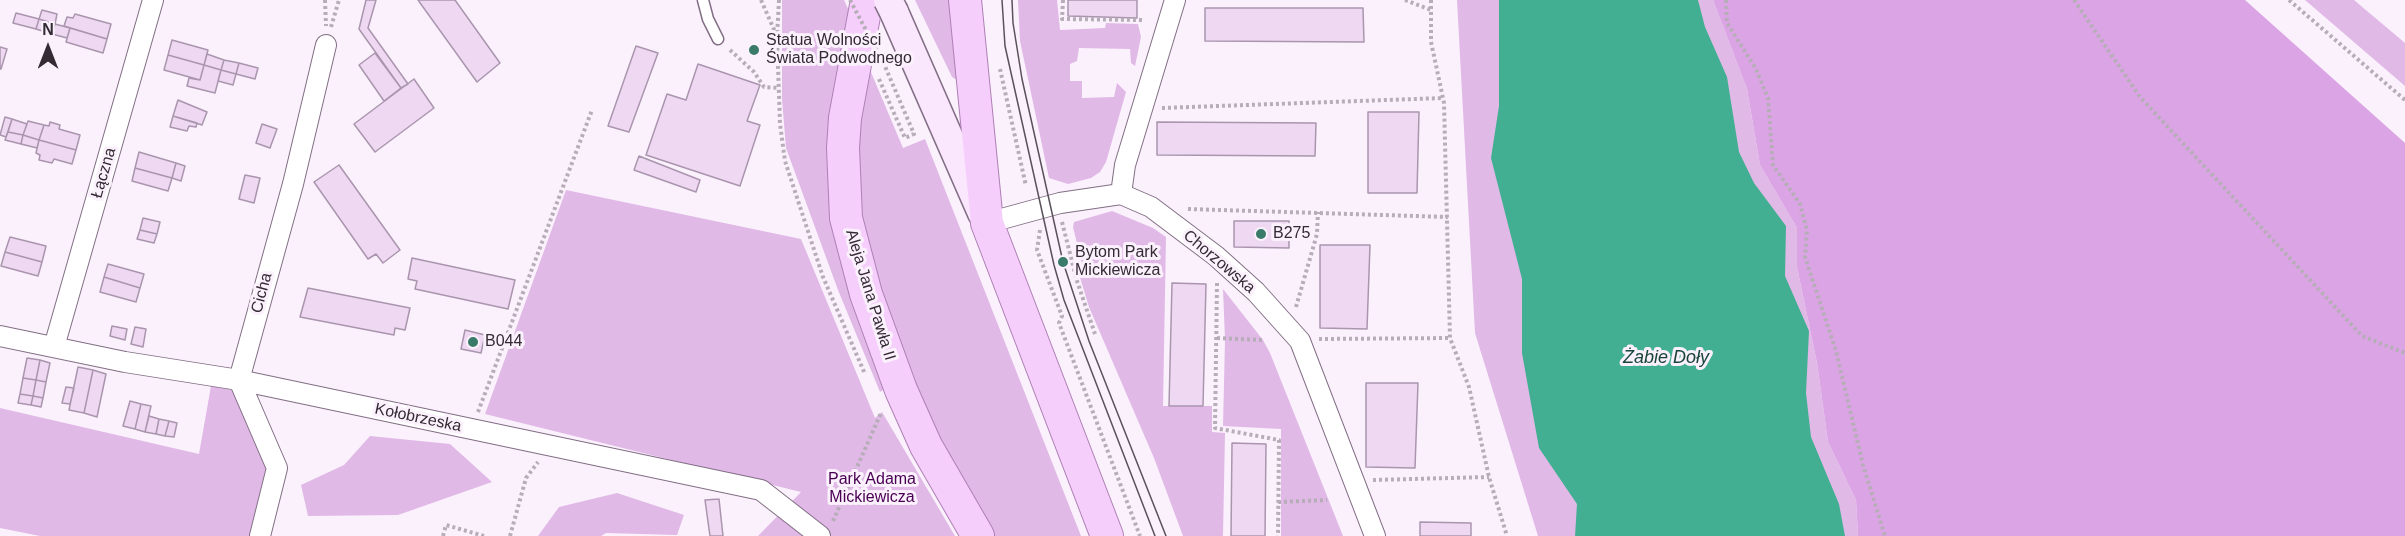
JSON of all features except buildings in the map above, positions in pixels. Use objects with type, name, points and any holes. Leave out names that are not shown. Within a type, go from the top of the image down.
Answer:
[{"type":"main road","points":[[964,0],[987,223]]},
{"type":"main road","points":[[883,4],[987,223],[1107,536]]},
{"type":"main road","name":"Aleja Jana Pawła II","points":[[883,4],[845,118],[843,148],[846,218],[866,294],[901,390],[926,446],[978,536]]},
{"type":"street","name":"Łączna","points":[[54,347],[153,0]]},
{"type":"street","points":[[987,223],[1070,201],[1121,194],[1125,165],[1175,0]]},
{"type":"street","name":"Cicha","points":[[238,380],[293,184],[326,45]]},
{"type":"street","name":"Chorzowska","points":[[1121,194],[1151,207],[1216,256],[1256,292],[1300,341],[1375,536]]},
{"type":"street","name":"Kołobrzeska","points":[[0,336],[238,380],[761,490],[826,531]]},
{"type":"street","points":[[238,380],[278,468],[260,536]]},
{"type":"lane","points":[[703,0],[708,19],[718,39]]},
{"type":"path","points":[[326,45],[339,0]]},
{"type":"path","points":[[761,0],[777,37]]},
{"type":"path","points":[[850,0],[884,64],[914,134],[905,138],[880,81]]},
{"type":"path","points":[[1063,0],[1062,19],[1142,20]]},
{"type":"path","points":[[1405,0],[1431,10]]},
{"type":"path","points":[[1431,0],[1431,42],[1443,98],[1450,338],[1469,387],[1489,477],[1507,536]]},
{"type":"path","points":[[1726,0],[1727,23],[1756,69],[1768,98],[1773,165],[1800,204],[1807,230],[1805,257],[1836,351],[1863,465],[1885,536]]},
{"type":"path","points":[[2074,0],[2140,97],[2362,336],[2405,353]]},
{"type":"path","points":[[2289,0],[2405,100]]},
{"type":"path","points":[[718,39],[754,72],[764,87],[779,88]]},
{"type":"path","points":[[1000,69],[1015,147],[1026,186]]},
{"type":"path","points":[[1157,104],[1155,111],[1171,105],[1443,98]]},
{"type":"path","points":[[471,429],[591,110]]},
{"type":"path","points":[[1054,222],[1074,217],[1070,201]]},
{"type":"path","points":[[1179,209],[1448,217]]},
{"type":"path","points":[[1300,317],[1295,309],[1317,234],[1318,212]]},
{"type":"path","points":[[1062,219],[1077,281],[1095,334]]},
{"type":"path","points":[[1045,226],[1040,228],[1037,250],[1062,316],[1059,323],[1140,536]]},
{"type":"path","points":[[1218,280],[1215,428],[1279,440],[1278,536]]},
{"type":"path","points":[[1217,338],[1263,340]]},
{"type":"path","points":[[1313,339],[1450,338]]},
{"type":"path","points":[[826,531],[882,412]]},
{"type":"path","points":[[510,536],[525,478],[537,465],[540,444]]},
{"type":"path","points":[[1371,480],[1489,477]]},
{"type":"path","points":[[1278,502],[1327,500]]},
{"type":"path","points":[[443,536],[446,525],[484,536]]},
{"type":"green space","points":[[782,0],[844,0],[850,13],[837,244],[843,268],[886,388],[880,392],[838,290],[786,148],[782,99]]},
{"type":"green space","points":[[915,0],[951,0],[957,80],[952,77]]},
{"type":"green space","points":[[1018,0],[1057,0],[1060,30],[1105,28],[1106,23],[1138,24],[1141,37],[1135,66],[1131,63],[1130,49],[1079,48],[1077,61],[1070,64],[1070,81],[1082,81],[1082,98],[1114,97],[1117,83],[1126,92],[1106,162],[1100,172],[1091,178],[1068,184],[1049,178],[1020,41]]},
{"type":"green space","name":"Żabie Doły","points":[[1457,0],[1713,0],[1747,89],[1760,165],[1797,228],[1797,267],[1817,363],[1828,442],[1856,500],[1858,536],[1538,536],[1475,333]]},
{"type":"green space","points":[[2305,0],[2354,0],[2405,43],[2405,86]]},
{"type":"green space","points":[[868,65],[903,148],[925,139],[1081,536],[993,536],[940,445],[881,298],[859,212],[856,140]]},
{"type":"green space","name":"Park Adama Mickiewicza","points":[[566,190],[801,239],[875,418],[882,412],[955,536],[758,536],[801,492],[485,414]]},
{"type":"green space","points":[[1112,211],[1153,228],[1166,237],[1163,406],[1212,406],[1212,432],[1225,433],[1223,536],[1183,536],[1154,458],[1089,307],[1078,271],[1083,268],[1073,227],[1074,222]]},
{"type":"green space","points":[[1223,289],[1263,340],[1270,353],[1343,536],[1281,536],[1281,429],[1223,426],[1225,340]]},
{"type":"green space","points":[[211,386],[255,394],[266,468],[249,536],[40,536],[0,528],[0,408],[199,454]]},
{"type":"green space","points":[[370,436],[450,444],[492,482],[398,515],[308,516],[301,485],[344,465]]},
{"type":"green space","points":[[617,493],[684,515],[677,535],[606,533],[601,536],[538,536],[559,507]]},
{"type":"shaded area","points":[[1713,0],[2245,0],[2405,143],[2405,536],[1858,536],[1856,500],[1828,442],[1817,363],[1797,267],[1797,228],[1760,165],[1747,89]]},
{"type":"water","name":"Żabie Doły","points":[[1499,0],[1698,0],[1705,27],[1727,77],[1739,152],[1754,183],[1786,226],[1785,276],[1809,331],[1806,393],[1811,437],[1839,504],[1845,536],[1575,536],[1577,504],[1539,448],[1522,353],[1522,279],[1491,158],[1499,106]]},
{"type":"tram line","points":[[1002,0],[1005,46],[1054,265],[1064,300],[1155,536]]},
{"type":"tram line","points":[[1012,0],[1013,23],[1022,79],[1063,262],[1089,341],[1166,536]]},
{"type":"place","name":"Statua Wolności Świata Podwodnego","points":[[754,50]]},
{"type":"place","name":"B275","points":[[1261,234]]},
{"type":"place","name":"Bytom Park Mickiewicza","points":[[1063,262]]},
{"type":"place","name":"B044","points":[[473,342]]}]
